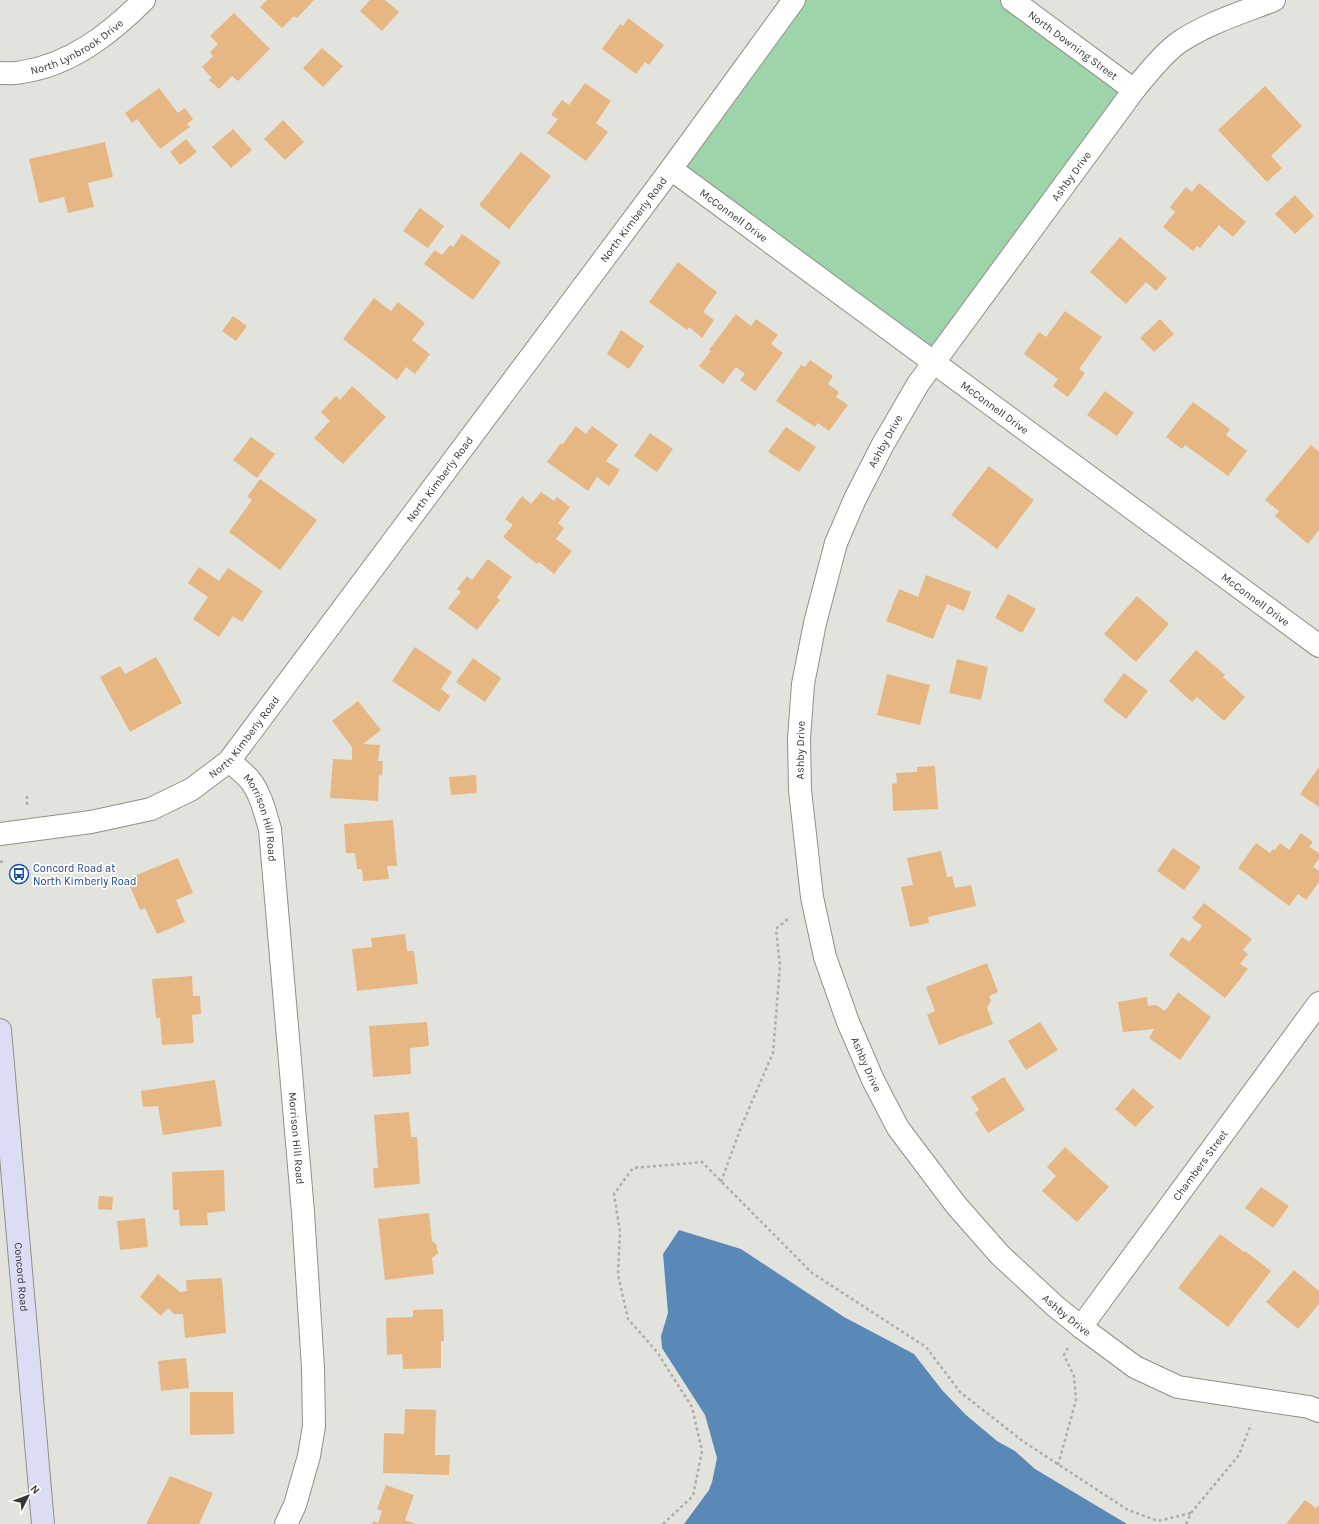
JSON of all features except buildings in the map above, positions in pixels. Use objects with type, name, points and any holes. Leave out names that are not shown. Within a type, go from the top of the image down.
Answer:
[{"type":"main road","name":"Concord Road","points":[[0,1030],[43,1524]]},
{"type":"street","name":"North Lynbrook Drive","points":[[0,73],[21,72],[57,63],[75,54],[101,38],[144,0]]},
{"type":"street","name":"North Kimberly Road","points":[[0,834],[91,822],[151,809],[192,789],[229,761],[671,169],[794,0]]},
{"type":"street","name":"North Downing Street","points":[[1012,0],[1134,90]]},
{"type":"street","name":"Ashby Drive","points":[[1274,0],[1209,25],[1177,44],[1151,69],[918,384],[882,446],[855,499],[836,543],[815,623],[803,684],[799,739],[800,790],[812,898],[825,957],[848,1022],[873,1080],[898,1128],[956,1205],[1000,1255],[1055,1306],[1080,1327],[1135,1367],[1178,1386],[1309,1407],[1319,1411]]},
{"type":"street","name":"McConnell Drive","points":[[671,169],[1319,646]]},
{"type":"street","name":"Morrison Hill Road","points":[[229,761],[249,780],[256,789],[264,807],[270,829],[303,1212],[313,1368],[314,1426],[309,1456],[295,1506],[286,1524]]},
{"type":"street","name":"Chambers Street","points":[[1080,1327],[1319,1003]]},
{"type":"path","points":[[721,1182],[741,1127],[773,1053],[780,966],[776,929],[812,898]]},
{"type":"path","points":[[662,1524],[693,1496],[702,1451],[692,1407],[657,1352],[628,1319],[618,1275],[620,1232],[614,1194],[633,1168],[702,1162],[812,1273],[926,1347],[960,1392],[1024,1442],[1128,1510],[1158,1521],[1191,1513]]},
{"type":"path","points":[[1058,1465],[1076,1400],[1074,1376],[1064,1355],[1080,1327]]},
{"type":"path","points":[[1186,1524],[1191,1513],[1239,1455],[1260,1399]]},
{"type":"green space","points":[[799,0],[1006,0],[1127,90],[934,357],[677,167]]},
{"type":"water","points":[[679,1230],[741,1249],[844,1317],[914,1354],[942,1390],[966,1415],[997,1441],[1015,1451],[1035,1469],[1127,1524],[684,1524],[709,1490],[717,1458],[705,1415],[662,1348],[661,1336],[668,1313],[663,1254]]},
{"type":"place","name":"Concord Road at North Kimberly Road","points":[[19,874]]}]
